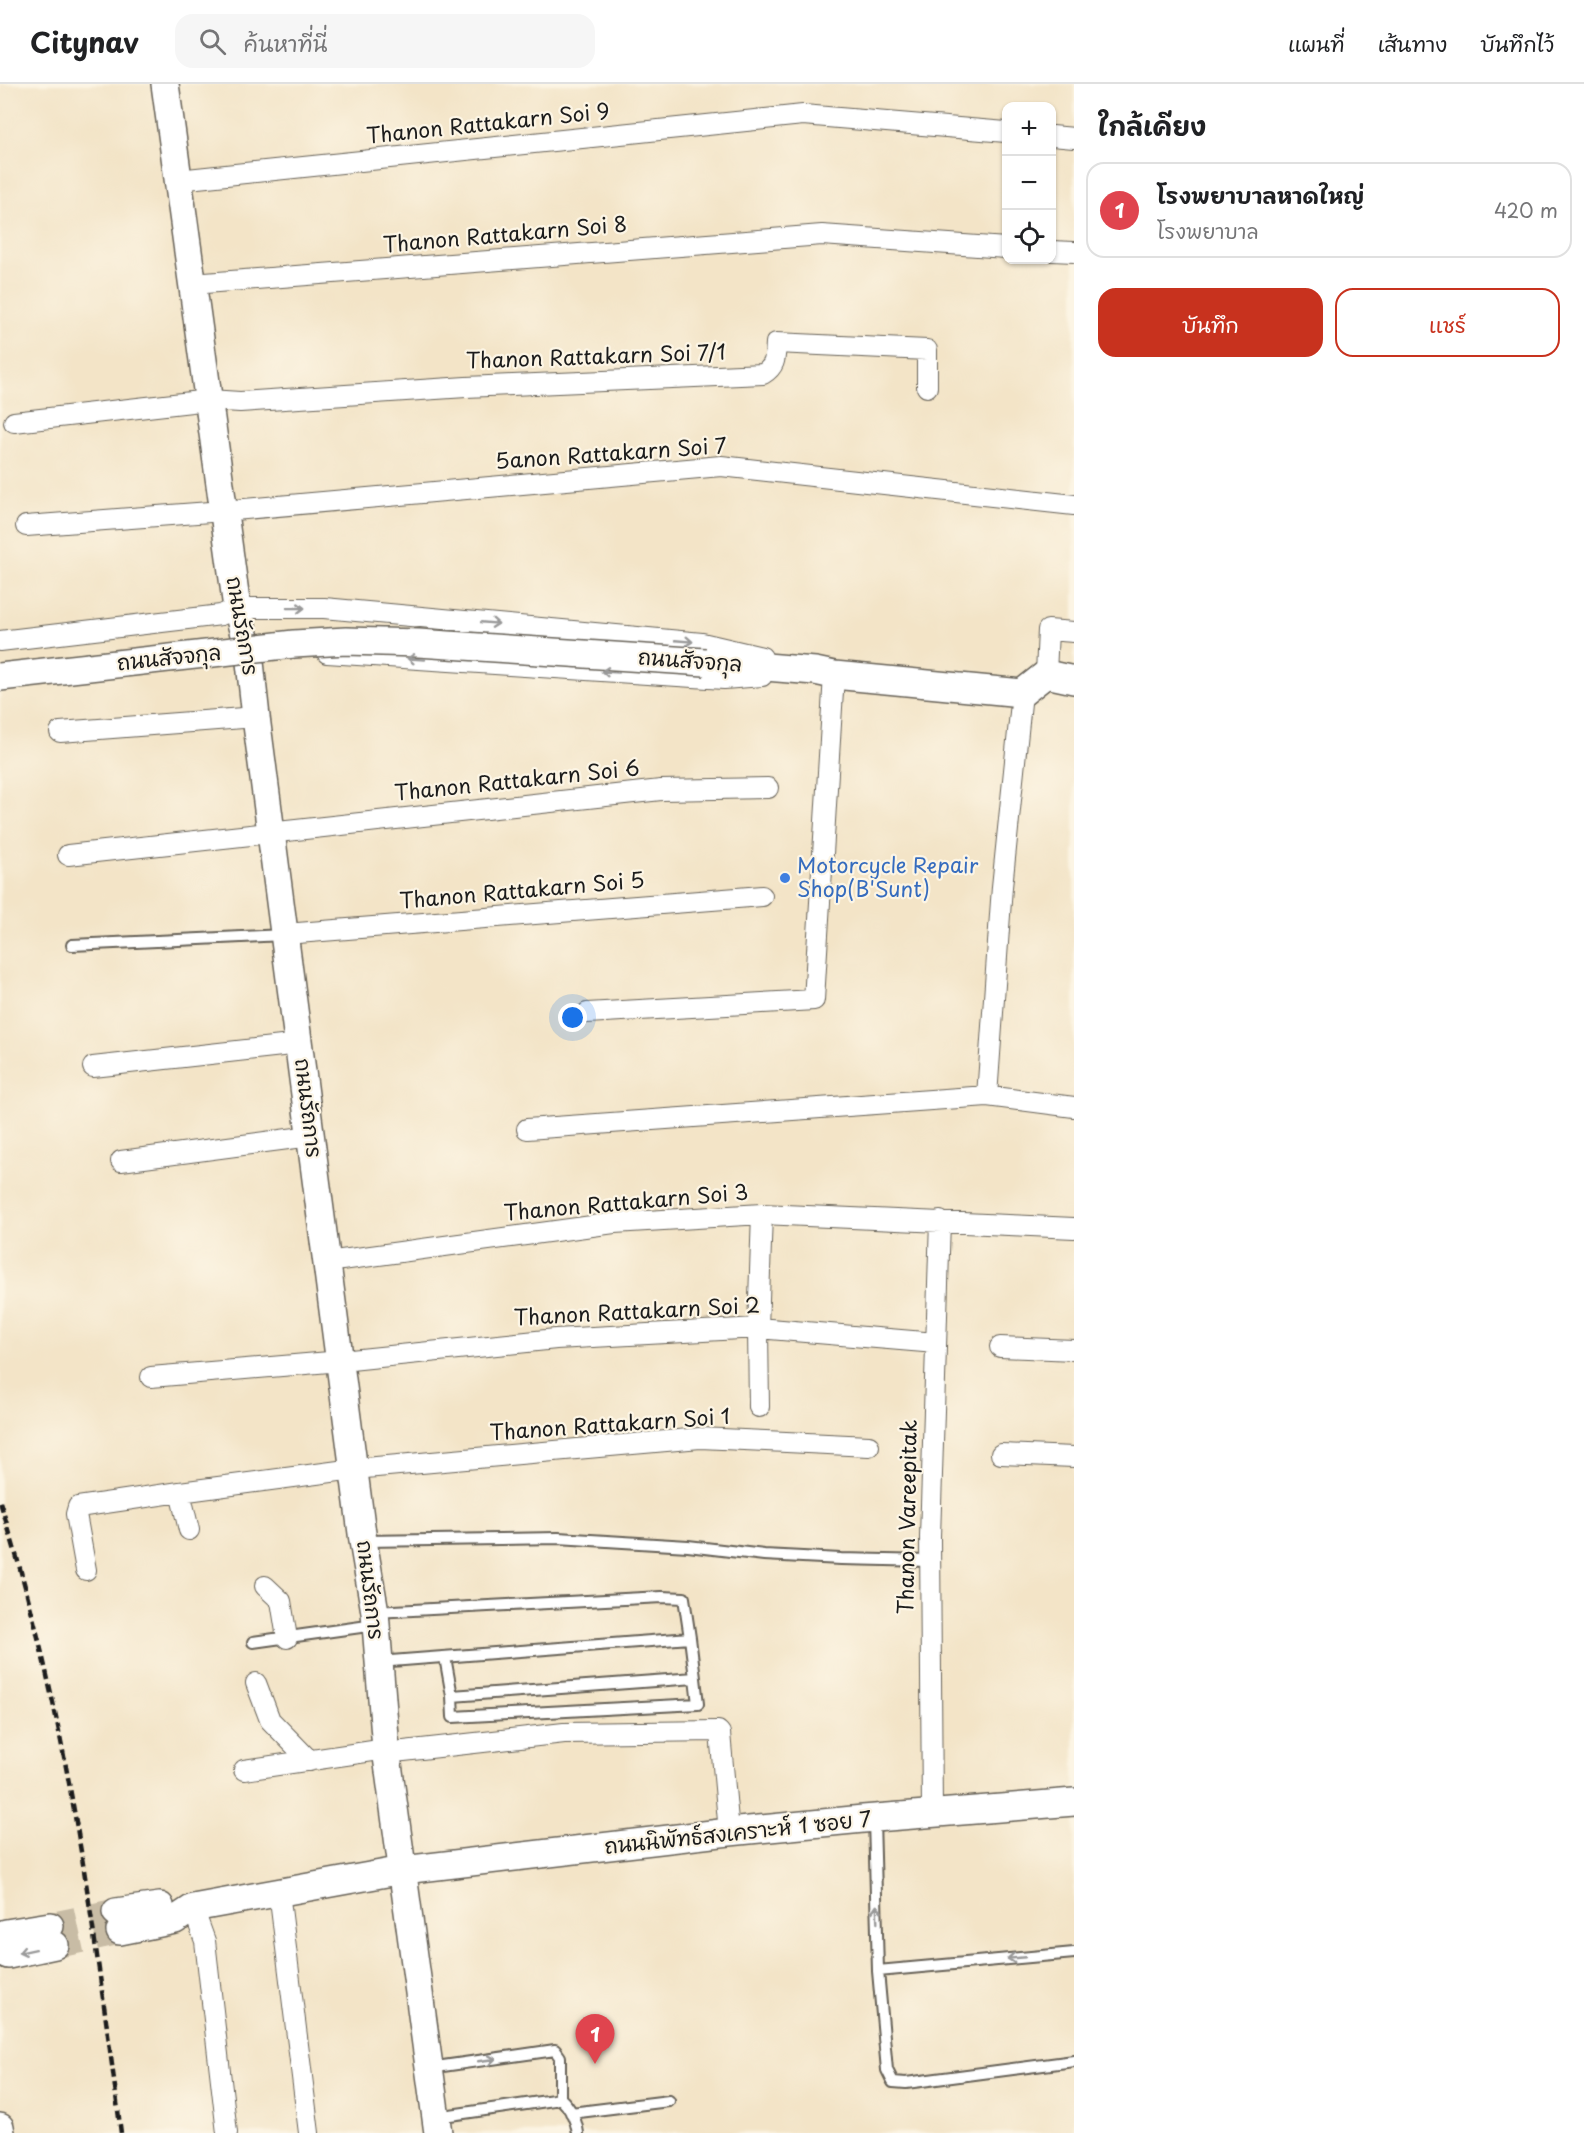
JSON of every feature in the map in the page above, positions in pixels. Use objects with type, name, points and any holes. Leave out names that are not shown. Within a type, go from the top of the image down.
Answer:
[{"type":"street","name":"ถนนรัถการ","points":[[165,84],[237,608],[249,653],[363,1541],[375,1618],[386,1751],[437,2125]]},
{"type":"street","name":"Thanon Rattakarn Soi 9","points":[[178,180],[803,115],[1002,132]]},
{"type":"street","points":[[1056,136],[1074,138]]},
{"type":"street","name":"Thanon Rattakarn Soi 8","points":[[192,284],[822,235],[1002,248]]},
{"type":"street","points":[[1056,251],[1074,252]]},
{"type":"street","name":"Thanon Rattakarn Soi 7/1","points":[[209,400],[240,402],[466,387],[763,374],[772,369],[776,344],[927,350],[927,387]]},
{"type":"street","points":[[14,422],[209,400]]},
{"type":"street","name":"5anon Rattakarn Soi 7","points":[[26,526],[223,511],[721,466],[1074,506]]},
{"type":"street","name":"ถนนสัจจกุล","points":[[0,641],[221,615],[237,608],[324,608],[702,643],[824,673]]},
{"type":"street","points":[[987,1096],[1002,887],[1022,693],[1046,674],[1048,630],[1074,632]]},
{"type":"street","name":"ถนนสัจจกุล","points":[[0,677],[282,645],[346,641],[418,643],[705,662],[1022,693]]},
{"type":"street","name":"ถนนสัจจกุล","points":[[249,653],[330,653],[724,679],[824,673]]},
{"type":"street","points":[[587,1013],[814,1000],[824,673]]},
{"type":"street","points":[[1046,674],[1074,680]]},
{"type":"street","points":[[60,732],[256,717]]},
{"type":"street","name":"Thanon Rattakarn Soi 6","points":[[68,855],[661,790],[768,788]]},
{"type":"street","name":"Thanon Rattakarn Soi 5","points":[[285,934],[762,897]]},
{"type":"street","points":[[93,1067],[300,1044]]},
{"type":"street","points":[[527,1129],[987,1096],[1074,1107]]},
{"type":"street","points":[[121,1161],[311,1136]]},
{"type":"street","points":[[759,1407],[758,1328],[762,1214]]},
{"type":"street","name":"Thanon Rattakarn Soi 3","points":[[327,1262],[614,1223],[762,1214],[1074,1228]]},
{"type":"street","name":"Thanon Vareepitak","points":[[932,1814],[930,1561],[940,1221]]},
{"type":"street","name":"Thanon Rattakarn Soi 2","points":[[151,1377],[556,1339],[758,1328],[936,1343]]},
{"type":"street","points":[[1000,1347],[1074,1350]]},
{"type":"street","name":"Thanon Rattakarn Soi 1","points":[[86,1570],[76,1514],[78,1507],[354,1469],[700,1438],[869,1446]]},
{"type":"street","points":[[1001,1454],[1074,1457]]},
{"type":"street","points":[[180,1492],[189,1530]]},
{"type":"street","points":[[265,1586],[281,1601],[287,1638]]},
{"type":"street","points":[[256,1683],[270,1720],[310,1761]]},
{"type":"street","points":[[244,1770],[386,1751],[564,1733],[718,1731],[729,1832]]},
{"type":"street","name":"ถนนนิพัทธ์สงเคราะห์ 1 ซอย 7","points":[[118,1921],[175,1920],[193,1908],[403,1870],[729,1832],[1074,1802]]},
{"type":"street","points":[[279,1892],[309,2133]]},
{"type":"street","points":[[193,1908],[205,1941],[227,2133]]},
{"type":"street","points":[[0,1942],[6,1933],[53,1936],[8,1955],[0,1951]]},
{"type":"street","points":[[0,2127],[1,2133]]},
{"type":"lane","points":[[72,945],[285,934]]},
{"type":"lane","points":[[363,1541],[558,1538],[688,1546],[764,1555],[930,1561]]},
{"type":"lane","points":[[253,1642],[287,1638],[375,1618],[684,1598],[698,1704],[453,1717],[445,1657]]},
{"type":"lane","points":[[378,1662],[690,1638]]},
{"type":"lane","points":[[452,1696],[695,1678]]},
{"type":"lane","points":[[874,1818],[878,1971],[887,2070],[893,2082],[906,2083],[1074,2061]]},
{"type":"lane","points":[[878,1971],[1074,1953]]},
{"type":"lane","points":[[429,2068],[555,2050],[560,2057],[560,2098],[567,2104],[576,2122],[578,2133]]},
{"type":"lane","points":[[437,2125],[560,2098]]},
{"type":"lane","points":[[571,2113],[669,2101]]},
{"type":"tunnel","points":[[50,1926],[116,1912]]},
{"type":"tunnel","points":[[55,1945],[120,1931]]},
{"type":"railway","points":[[0,1502],[23,1579],[60,1736],[88,1894],[121,2133]]},
{"type":"place","name":"Motorcycle Repair Shop(B'Sunt)","points":[[785,878]]},
{"type":"place","name":"โรงพยาบาลหาดใหญ่","points":[[595,2064]]}]
